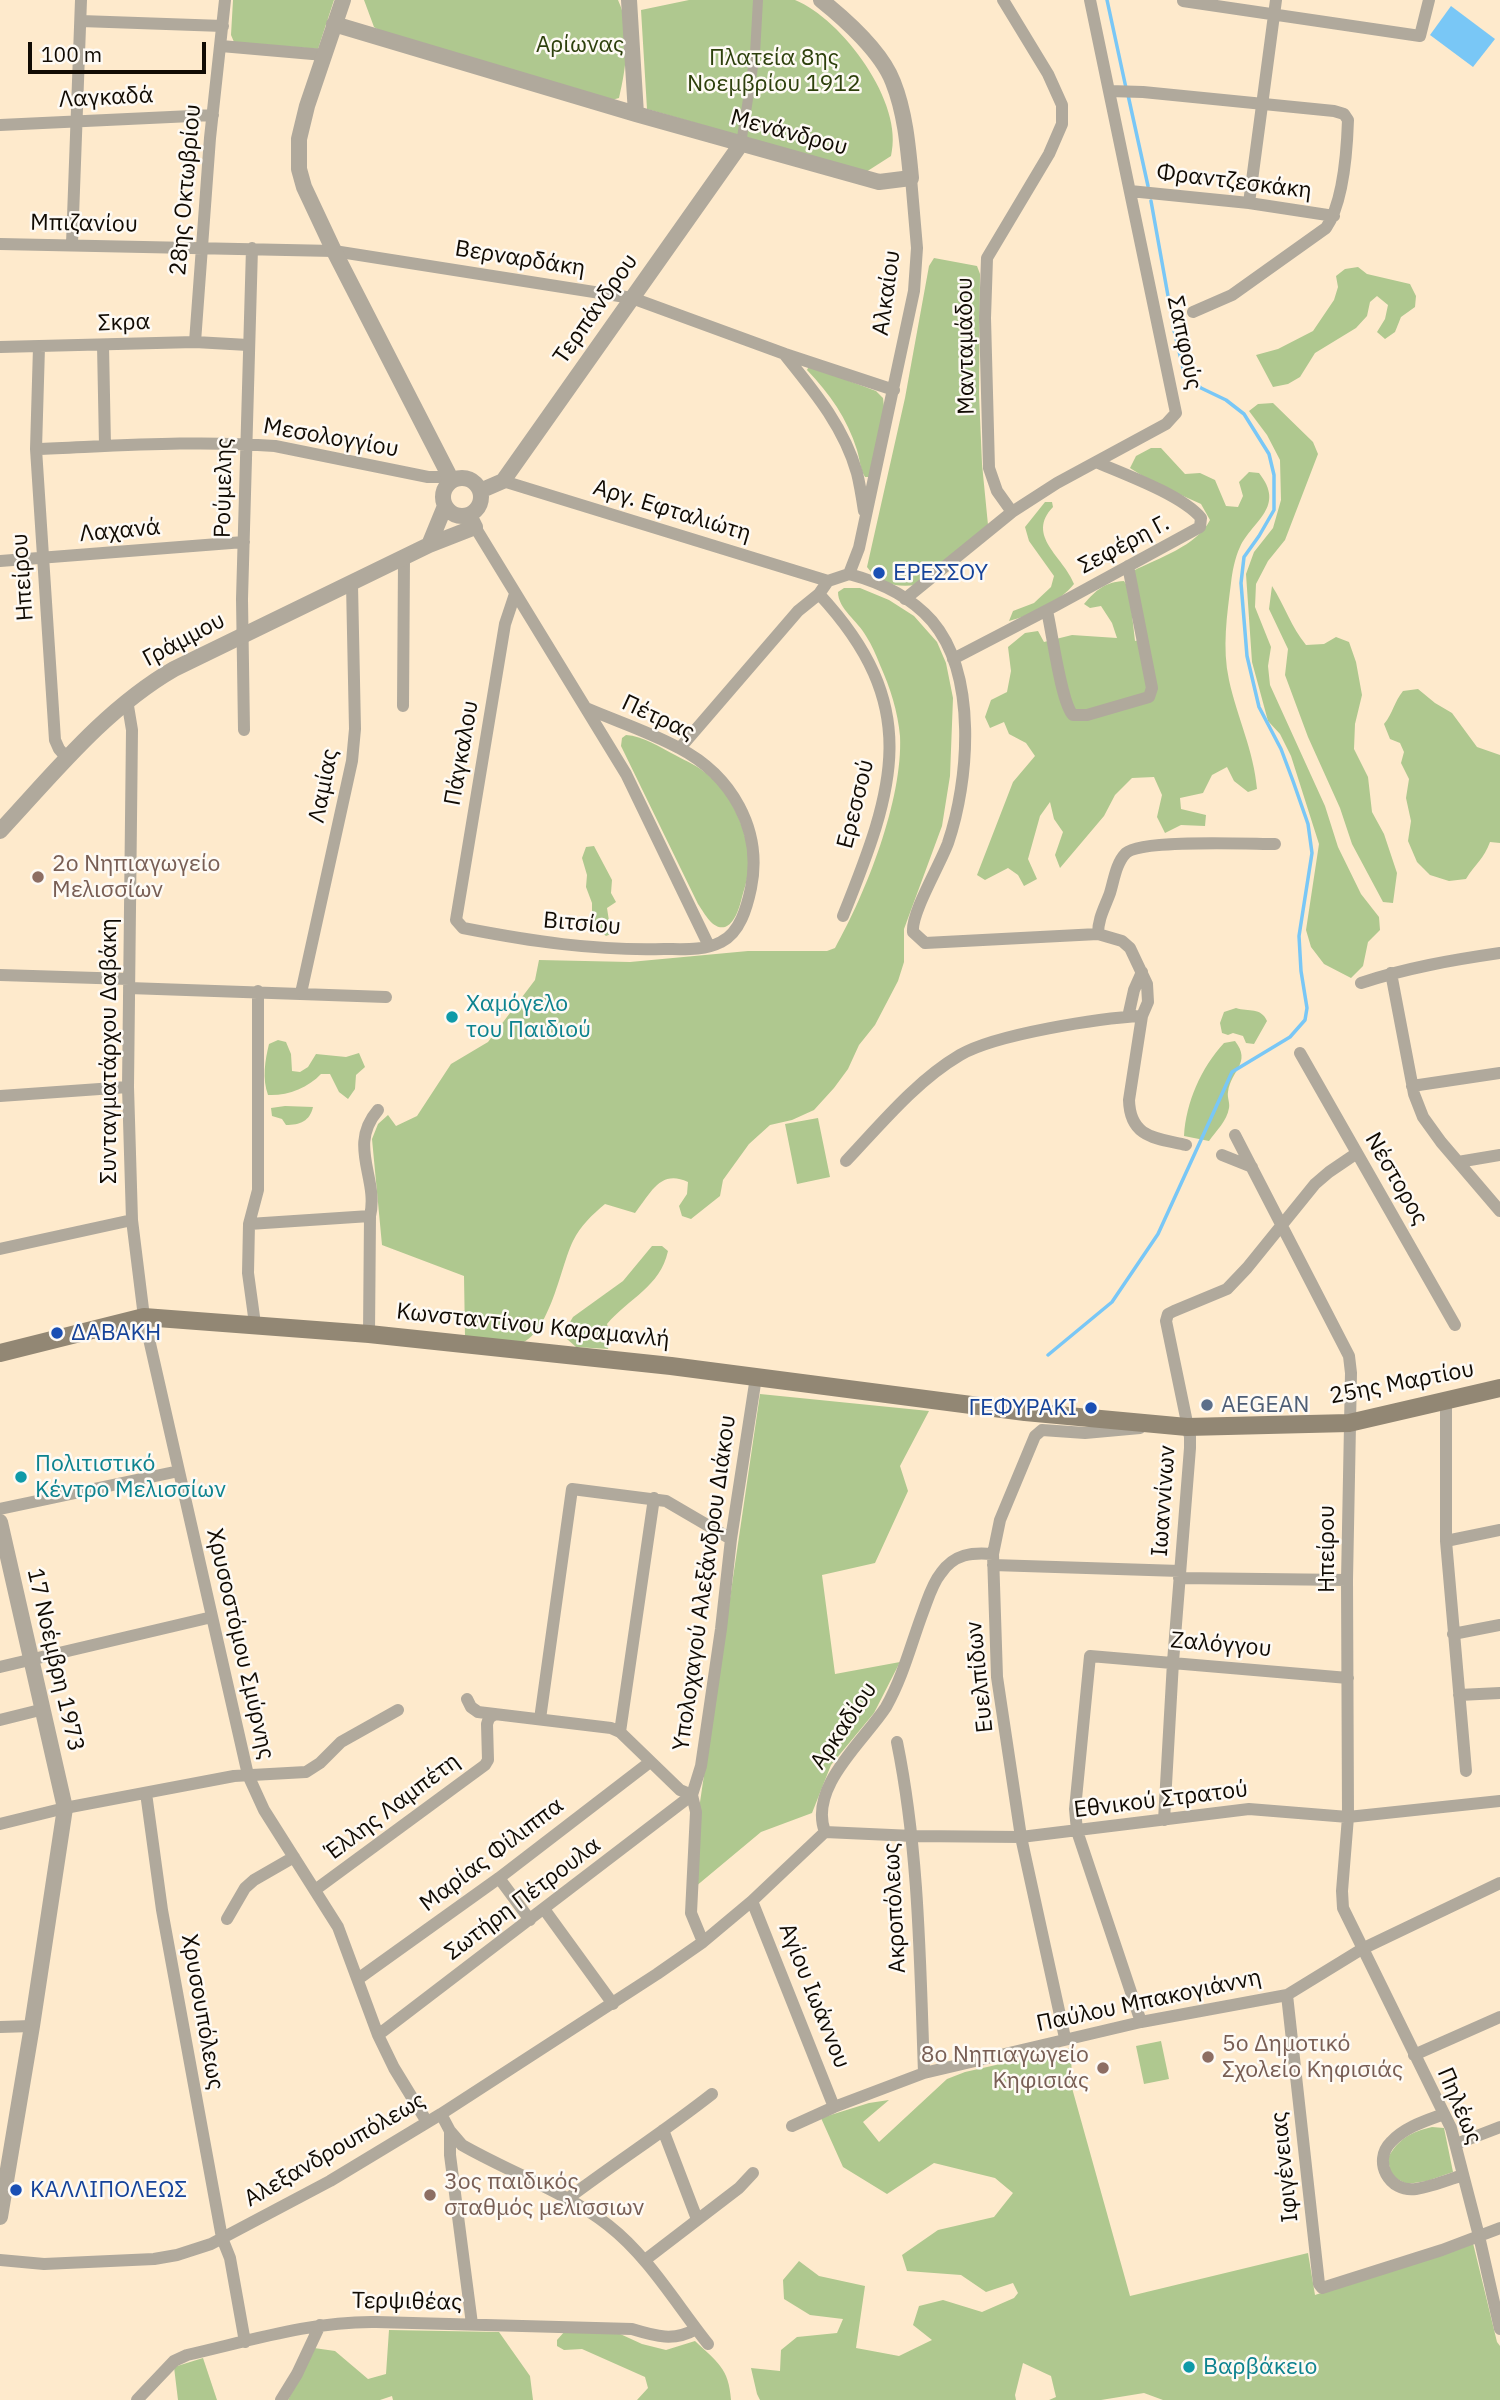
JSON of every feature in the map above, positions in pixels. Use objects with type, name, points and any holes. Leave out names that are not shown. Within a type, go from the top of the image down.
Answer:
[{"type":"main road","name":"Κωνσταντίνου Καραμανλή","points":[[0,1353],[144,1317],[369,1334],[671,1366],[1063,1416]]},
{"type":"main road","name":"25ης Μαρτίου","points":[[1063,1416],[1187,1427],[1349,1423],[1500,1388]]},
{"type":"street","points":[[72,244],[81,0]]},
{"type":"street","name":"28ης Οκτωβρίου","points":[[195,342],[201,247],[225,0]]},
{"type":"street","points":[[343,0],[307,106],[299,139],[298,155],[304,187],[334,251],[452,479]]},
{"type":"street","points":[[631,0],[636,114]]},
{"type":"street","points":[[741,144],[755,54],[758,0]]},
{"type":"street","name":"Αλκαίου","points":[[821,0],[869,47],[893,81],[906,135],[917,263],[910,317],[859,548],[849,574]]},
{"type":"street","name":"Μανταμάδου","points":[[1003,0],[1048,74],[1062,104],[1062,124],[1049,154],[987,260],[985,318],[989,468],[997,491],[1012,512]]},
{"type":"street","name":"Σαπφούς","points":[[905,599],[1012,512],[1166,424],[1176,413],[1130,191],[1113,91],[1090,0]]},
{"type":"street","points":[[1249,203],[1276,0]]},
{"type":"street","points":[[1183,1],[1420,36],[1429,0]]},
{"type":"street","points":[[80,21],[223,26]]},
{"type":"street","name":"Μενάνδρου","points":[[334,24],[636,114],[879,182],[911,178]]},
{"type":"street","points":[[221,46],[324,55]]},
{"type":"street","points":[[1113,91],[1334,111],[1344,114],[1348,123],[1340,197],[1334,216],[1326,228],[1232,295],[1193,312]]},
{"type":"street","name":"Λαγκαδά","points":[[0,125],[213,115]]},
{"type":"street","name":"Τερπάνδρου","points":[[503,481],[741,144]]},
{"type":"street","name":"Φραντζεσκάκη","points":[[1130,191],[1249,203],[1334,216]]},
{"type":"street","name":"Μπιζανίου","points":[[0,244],[334,251]]},
{"type":"street","name":"Ρούμελης","points":[[244,730],[242,636],[251,248]]},
{"type":"street","name":"Βερναρδάκη","points":[[334,251],[632,298],[785,354],[894,390]]},
{"type":"street","name":"Σκρα","points":[[0,347],[195,342],[248,345]]},
{"type":"street","points":[[103,345],[105,446]]},
{"type":"street","name":"Ηπείρου","points":[[38,347],[36,449],[55,740],[59,750],[67,758]]},
{"type":"street","points":[[785,354],[821,400],[844,440],[857,473],[866,518]]},
{"type":"street","name":"Μεσολογγίου","points":[[36,449],[105,446],[275,446],[428,477],[452,479]]},
{"type":"street","name":"Σεφέρη Γ.","points":[[953,659],[1200,527],[1201,518],[1189,508],[1151,486],[1096,462]]},
{"type":"street","points":[[452,479],[469,479],[480,491],[480,503],[472,521]]},
{"type":"street","points":[[429,545],[445,506],[444,492],[452,479]]},
{"type":"street","points":[[480,491],[503,481]]},
{"type":"street","name":"Αργ. Εφταλιώτη","points":[[503,481],[828,581]]},
{"type":"street","points":[[445,506],[458,516],[472,521],[586,708],[642,804],[709,946]]},
{"type":"street","name":"Γράμμου","points":[[0,831],[67,758],[127,700],[174,669],[404,559],[472,521]]},
{"type":"street","name":"Λαχανά","points":[[0,561],[244,542]]},
{"type":"street","points":[[403,706],[404,559]]},
{"type":"street","points":[[1047,611],[1062,693],[1068,711],[1073,715],[1087,715],[1149,697],[1152,688],[1128,566]]},
{"type":"street","points":[[680,748],[798,611],[819,594],[828,581],[849,574],[876,583],[905,599],[931,621],[953,659],[962,702],[965,736],[959,795],[948,842],[915,916],[913,932],[925,943],[1098,934],[1122,941],[1135,957],[1149,993],[1129,1100],[1130,1113],[1140,1130],[1149,1136],[1186,1145]]},
{"type":"street","name":"Λαμίας","points":[[302,993],[352,761],[355,729],[352,584]]},
{"type":"street","name":"Πάγκαλου","points":[[456,920],[505,624],[515,594]]},
{"type":"street","name":"Ερεσσού","points":[[819,594],[852,633],[867,658],[881,687],[891,737],[889,767],[879,815],[843,916]]},
{"type":"street","name":"Συνταγματάρχου Δαβάκη","points":[[127,700],[132,730],[128,1087],[132,1220],[144,1317]]},
{"type":"street","name":"Πέτρας","points":[[586,708],[680,748],[718,777],[739,802],[750,830],[755,864],[744,915],[730,936],[709,946]]},
{"type":"street","points":[[1098,934],[1099,921],[1119,864],[1124,855],[1132,849],[1154,845],[1275,844]]},
{"type":"street","name":"Βιτσίου","points":[[456,920],[463,928],[572,947],[640,950],[696,949],[709,946]]},
{"type":"street","points":[[1361,984],[1391,973],[1440,962],[1500,953]]},
{"type":"street","points":[[1128,1017],[1134,990],[1142,972]]},
{"type":"street","points":[[1391,973],[1412,1086],[1423,1117],[1500,1211]]},
{"type":"street","points":[[0,975],[386,997]]},
{"type":"street","points":[[255,1324],[248,1273],[249,1224],[256,1202],[258,1178],[258,991]]},
{"type":"street","points":[[846,1161],[897,1107],[940,1069],[962,1054],[1007,1038],[1143,1016]]},
{"type":"street","name":"Νέστορος","points":[[1300,1053],[1455,1325]]},
{"type":"street","points":[[1412,1086],[1500,1073]]},
{"type":"street","points":[[0,1096],[128,1087]]},
{"type":"street","points":[[369,1334],[370,1216],[373,1205],[363,1154],[369,1120],[378,1110]]},
{"type":"street","name":"Ηπείρου","points":[[1235,1135],[1349,1356],[1348,1817],[1342,1891],[1343,1908],[1362,1949]]},
{"type":"street","name":"Ιωαννίνων","points":[[1164,1820],[1190,1448],[1166,1321],[1168,1314],[1227,1289],[1321,1178],[1357,1153]]},
{"type":"street","points":[[1458,1162],[1500,1154]]},
{"type":"street","points":[[1222,1155],[1252,1167]]},
{"type":"street","points":[[249,1224],[370,1216]]},
{"type":"street","points":[[0,1249],[132,1220]]},
{"type":"street","name":"Χρυσοστόμου Σμύρνης","points":[[144,1317],[248,1775],[264,1810],[338,1927],[378,2035],[394,2068],[427,2122]]},
{"type":"street","name":"Υπολοχαγού Αλεξάνδρου Διάκου","points":[[703,1941],[691,1913],[696,1812],[692,1795],[703,1753],[731,1539],[756,1377]]},
{"type":"street","points":[[1446,1401],[1446,1541],[1466,1771]]},
{"type":"street","name":"Ευελπίδων","points":[[1065,2038],[1021,1837],[997,1677],[993,1560],[1000,1520],[1035,1436],[1042,1430],[1097,1433],[1155,1425]]},
{"type":"street","points":[[0,1509],[179,1471]]},
{"type":"street","points":[[540,1718],[572,1489],[666,1501],[731,1539]]},
{"type":"street","points":[[620,1732],[654,1498]]},
{"type":"street","name":"17 Νοέμβρη 1973","points":[[0,1522],[65,1808]]},
{"type":"street","points":[[1446,1541],[1500,1530]]},
{"type":"street","name":"Αρκαδίου","points":[[825,1832],[821,1807],[829,1786],[886,1706],[898,1683],[928,1598],[940,1574],[950,1563],[962,1556],[974,1552],[993,1560],[1180,1575],[1348,1580]]},
{"type":"street","points":[[0,1667],[212,1617]]},
{"type":"street","points":[[1453,1634],[1500,1625]]},
{"type":"street","name":"Ζαλόγγου","points":[[1077,1831],[1075,1809],[1090,1656],[1348,1678]]},
{"type":"street","points":[[1459,1695],[1500,1693]]},
{"type":"street","points":[[467,1699],[471,1707],[478,1712],[611,1728],[620,1732],[680,1790],[692,1795]]},
{"type":"street","points":[[0,1720],[44,1709]]},
{"type":"street","points":[[0,1824],[65,1808],[248,1775],[306,1772],[320,1763],[341,1742],[398,1710]]},
{"type":"street","name":"Έλλης Λαμπέτη","points":[[315,1891],[485,1765],[488,1760],[486,1724],[495,1714]]},
{"type":"street","name":"Ακροπόλεως","points":[[897,1742],[908,1793],[913,1836],[924,2073]]},
{"type":"street","name":"Μαρίας Φίλιππα","points":[[358,1979],[499,1878],[650,1762]]},
{"type":"street","name":"Χρυσουπόλεως","points":[[146,1793],[162,1910],[222,2238],[230,2258],[245,2342]]},
{"type":"street","name":"Σωτήρη Πέτρουλα","points":[[378,2035],[692,1795]]},
{"type":"street","name":"Εθνικού Στρατού","points":[[825,1832],[1021,1837],[1249,1810],[1348,1817],[1500,1801]]},
{"type":"street","points":[[0,2217],[6,2150],[32,2026],[65,1808]]},
{"type":"street","points":[[1077,1831],[1141,2022]]},
{"type":"street","points":[[703,1941],[752,1901],[825,1832]]},
{"type":"street","points":[[227,1919],[245,1888],[294,1857]]},
{"type":"street","points":[[499,1878],[530,1920]]},
{"type":"street","name":"Παύλου Μπακογιάννη","points":[[792,2126],[924,2073],[1065,2038],[1287,1995],[1362,1949],[1500,1883]]},
{"type":"street","name":"Αγίου Ιωάννου","points":[[752,1901],[834,2107]]},
{"type":"street","points":[[544,1909],[613,2004]]},
{"type":"street","name":"Αλεξανδρουπόλεως","points":[[0,2260],[44,2264],[154,2259],[194,2250],[222,2238],[330,2181],[440,2114],[613,2004],[703,1941]]},
{"type":"street","name":"Πηλέως","points":[[1362,1949],[1444,2114],[1456,2144],[1500,2329]]},
{"type":"street","name":"Ιφιγένειας","points":[[1287,1995],[1319,2284],[1322,2288],[1479,2235]]},
{"type":"street","points":[[1414,2055],[1500,2017]]},
{"type":"street","points":[[0,2027],[32,2026]]},
{"type":"street","points":[[566,2200],[712,2094]]},
{"type":"street","points":[[440,2114],[462,2145],[608,2225],[645,2260],[708,2344]]},
{"type":"street","points":[[1444,2114],[1407,2129],[1391,2141],[1383,2151],[1385,2173],[1399,2186],[1413,2190],[1463,2175]]},
{"type":"street","points":[[1456,2144],[1500,2127]]},
{"type":"street","points":[[450,2130],[450,2155],[472,2324]]},
{"type":"street","points":[[663,2130],[697,2219]]},
{"type":"street","points":[[645,2260],[739,2188],[752,2173]]},
{"type":"street","points":[[1479,2235],[1500,2228]]},
{"type":"street","name":"Τερψιθέας","points":[[136,2400],[174,2361],[187,2355],[320,2325],[349,2322],[632,2329],[654,2336],[676,2338],[696,2329]]},
{"type":"street","points":[[281,2400],[297,2374],[320,2325]]},
{"type":"green space","points":[[233,0],[334,0],[318,49],[234,42],[231,35]]},
{"type":"green space","name":"Αρίωνας","points":[[364,0],[618,0],[626,36],[624,74],[619,98],[608,101],[382,32],[374,27]]},
{"type":"green space","name":"Πλατεία 8ης Νοεμβρίου 1912","points":[[689,0],[795,0],[813,10],[850,44],[879,88],[889,112],[893,135],[891,156],[866,172],[647,109],[641,10]]},
{"type":"green space","points":[[934,258],[977,266],[980,274],[979,394],[988,525],[916,585],[901,586],[882,581],[867,567],[905,398],[929,266]]},
{"type":"green space","points":[[1358,267],[1367,274],[1410,284],[1416,296],[1415,307],[1401,317],[1395,332],[1385,339],[1377,332],[1385,319],[1388,305],[1377,296],[1370,302],[1367,316],[1356,328],[1315,353],[1300,377],[1288,384],[1273,387],[1256,355],[1278,349],[1313,331],[1334,300],[1338,287],[1336,276],[1345,269]]},
{"type":"green space","points":[[809,366],[876,391],[883,398],[884,407],[869,477],[863,474],[853,438],[843,417],[807,370]]},
{"type":"green space","points":[[1273,403],[1313,442],[1318,454],[1285,540],[1268,561],[1256,584],[1255,607],[1271,647],[1268,666],[1270,685],[1325,806],[1338,847],[1361,894],[1379,917],[1380,930],[1368,942],[1363,966],[1351,978],[1324,964],[1311,947],[1306,930],[1319,844],[1291,756],[1280,734],[1268,721],[1252,662],[1246,574],[1254,552],[1273,528],[1281,500],[1280,460],[1267,435],[1249,411],[1258,404]]},
{"type":"green space","points":[[1151,448],[1161,448],[1185,474],[1200,473],[1215,480],[1226,506],[1238,507],[1243,496],[1239,482],[1249,472],[1259,473],[1266,485],[1268,504],[1240,547],[1235,560],[1226,632],[1229,680],[1252,761],[1257,789],[1248,792],[1234,781],[1227,767],[1212,775],[1203,793],[1180,798],[1181,809],[1206,815],[1205,826],[1181,825],[1165,833],[1157,817],[1162,795],[1154,777],[1132,778],[1115,795],[1104,816],[1060,868],[1055,855],[1063,832],[1054,819],[1050,802],[1040,816],[1028,859],[1037,879],[1024,886],[1018,875],[1008,868],[985,880],[977,875],[1013,782],[1035,756],[1026,743],[1009,734],[1004,722],[990,728],[985,717],[991,700],[1007,692],[1011,671],[1008,647],[1025,633],[1038,631],[1044,642],[1072,635],[1117,638],[1112,623],[1101,606],[1090,608],[1084,604],[1101,588],[1124,581],[1129,589],[1135,641],[1147,638],[1133,571],[1187,544],[1210,520],[1201,504],[1152,482],[1130,468],[1136,456]]},
{"type":"green space","points":[[1045,502],[1052,502],[1053,507],[1045,518],[1045,537],[1074,584],[1061,597],[1044,607],[1009,621],[1013,611],[1034,603],[1051,587],[1054,576],[1029,541],[1025,527]]},
{"type":"green space","points":[[1272,586],[1306,645],[1324,644],[1336,637],[1349,642],[1362,695],[1355,724],[1354,749],[1368,777],[1372,812],[1384,834],[1397,873],[1393,903],[1383,902],[1352,844],[1340,808],[1308,737],[1285,675],[1288,649],[1269,609]]},
{"type":"green space","points":[[844,588],[860,588],[889,600],[914,616],[937,642],[946,663],[953,698],[950,776],[942,826],[904,929],[904,962],[898,981],[875,1025],[859,1045],[848,1069],[834,1088],[814,1110],[792,1120],[770,1125],[749,1144],[723,1180],[720,1196],[691,1219],[682,1216],[679,1206],[687,1194],[688,1182],[678,1179],[663,1181],[657,1185],[635,1213],[605,1204],[587,1221],[573,1241],[545,1318],[526,1341],[508,1345],[465,1337],[464,1276],[382,1245],[372,1139],[378,1124],[388,1115],[396,1126],[417,1116],[451,1064],[488,1042],[535,980],[539,960],[630,962],[748,951],[827,951],[835,948],[859,901],[889,817],[899,761],[900,736],[893,700],[875,654],[862,630],[841,604],[838,592]]},
{"type":"green space","points":[[1418,689],[1452,713],[1477,747],[1500,755],[1500,843],[1490,842],[1466,879],[1449,881],[1430,875],[1417,862],[1408,841],[1411,821],[1406,798],[1409,779],[1401,763],[1404,752],[1400,743],[1390,739],[1384,724],[1403,691]]},
{"type":"green space","points":[[626,735],[651,742],[700,768],[716,782],[731,803],[746,840],[749,864],[739,908],[733,920],[725,927],[712,923],[698,904],[621,746],[622,738]]},
{"type":"green space","points":[[594,846],[612,880],[611,893],[616,902],[607,908],[611,934],[606,936],[598,929],[592,917],[592,903],[586,887],[587,875],[582,858],[586,847]]},
{"type":"green space","points":[[1236,1008],[1258,1012],[1267,1021],[1254,1044],[1246,1043],[1243,1036],[1222,1033],[1220,1023],[1224,1012]]},
{"type":"green space","points":[[278,1040],[286,1042],[291,1054],[292,1071],[300,1072],[308,1067],[316,1054],[346,1057],[359,1053],[365,1067],[356,1075],[355,1089],[348,1099],[339,1092],[330,1074],[321,1074],[297,1090],[268,1095],[266,1056],[269,1044]]},
{"type":"green space","points":[[1235,1041],[1242,1055],[1230,1084],[1226,1117],[1209,1141],[1184,1136],[1191,1098],[1202,1074],[1224,1043]]},
{"type":"green space","points":[[313,1107],[304,1121],[286,1125],[282,1119],[272,1116],[271,1108]]},
{"type":"green space","points":[[818,1118],[830,1177],[797,1184],[785,1124]]},
{"type":"green space","points":[[652,1246],[662,1246],[668,1251],[664,1263],[651,1283],[607,1324],[611,1337],[608,1349],[576,1347],[567,1339],[567,1327],[573,1317],[623,1281]]},
{"type":"green space","points":[[760,1394],[929,1411],[900,1466],[908,1491],[875,1563],[822,1575],[835,1674],[900,1662],[874,1713],[831,1765],[812,1813],[761,1832],[695,1887],[699,1809]]},
{"type":"green space","points":[[1161,2041],[1169,2079],[1144,2084],[1136,2046]]},
{"type":"green space","points":[[1071,2048],[1072,2088],[1130,2296],[1308,2253],[1315,2295],[1473,2243],[1500,2346],[1500,2400],[1163,2400],[1144,2393],[1101,2400],[1049,2400],[1056,2397],[1051,2376],[1023,2363],[1016,2400],[760,2400],[751,2368],[780,2371],[781,2350],[797,2337],[837,2333],[843,2319],[810,2315],[784,2299],[783,2280],[799,2261],[819,2276],[865,2286],[856,2348],[899,2356],[932,2340],[913,2325],[919,2306],[943,2300],[982,2312],[1014,2298],[1018,2293],[1013,2283],[986,2292],[961,2275],[907,2271],[902,2255],[938,2230],[994,2217],[1013,2193],[995,2178],[934,2163],[887,2194],[843,2167],[821,2118],[869,2103],[889,2100],[863,2122],[879,2142],[947,2079],[965,2072]]},
{"type":"green space","points":[[1432,2127],[1444,2128],[1453,2172],[1427,2181],[1407,2184],[1391,2176],[1388,2158],[1396,2146],[1411,2134]]},
{"type":"green space","points":[[389,2330],[499,2332],[530,2376],[533,2400],[393,2400],[392,2396],[380,2400],[288,2400],[314,2348],[335,2351],[368,2379],[386,2374]]},
{"type":"green space","points":[[565,2331],[618,2333],[642,2344],[666,2350],[695,2341],[716,2360],[725,2373],[731,2400],[637,2400],[648,2388],[645,2377],[582,2349],[564,2350],[557,2346],[557,2340]]},
{"type":"green space","points":[[203,2358],[217,2400],[178,2400],[174,2367]]},
{"type":"water","points":[[1451,6],[1495,39],[1473,67],[1430,35]]},
{"type":"waterway","points":[[1107,0],[1126,88]]},
{"type":"waterway","points":[[1128,95],[1148,186]]},
{"type":"waterway","points":[[1151,201],[1170,307]]},
{"type":"waterway","points":[[1048,1355],[1112,1302],[1158,1234],[1232,1072],[1290,1037],[1305,1020],[1307,1008],[1299,936],[1312,853],[1308,824],[1281,749],[1259,707],[1247,656],[1241,583],[1244,557],[1274,510],[1274,475],[1269,454],[1244,414],[1226,400],[1201,388],[1184,372],[1173,326]]},
{"type":"place","name":"ΕΡΕΣΣΟΥ","points":[[879,573]]},
{"type":"place","name":"2ο Νηπιαγωγείο Μελισσίων","points":[[38,877]]},
{"type":"place","name":"Χαμόγελο του Παιδιού","points":[[452,1017]]},
{"type":"place","name":"ΔΑΒΑΚΗ","points":[[57,1333]]},
{"type":"place","name":"AEGEAN","points":[[1207,1405]]},
{"type":"place","name":"ΓΕΦΥΡΑΚΙ","points":[[1091,1408]]},
{"type":"place","name":"Πολιτιστικό Κέντρο Μελισσίων","points":[[21,1477]]},
{"type":"place","name":"5ο Δημοτικό Σχολείο Κηφισιάς","points":[[1208,2057]]},
{"type":"place","name":"8ο Νηπιαγωγείο Κηφισιάς","points":[[1103,2068]]},
{"type":"place","name":"ΚΑΛΛΙΠΟΛΕΩΣ","points":[[16,2190]]},
{"type":"place","name":"3ος παιδικός σταθμός μελισσιων","points":[[430,2195]]},
{"type":"place","name":"Βαρβάκειο","points":[[1189,2367]]}]
